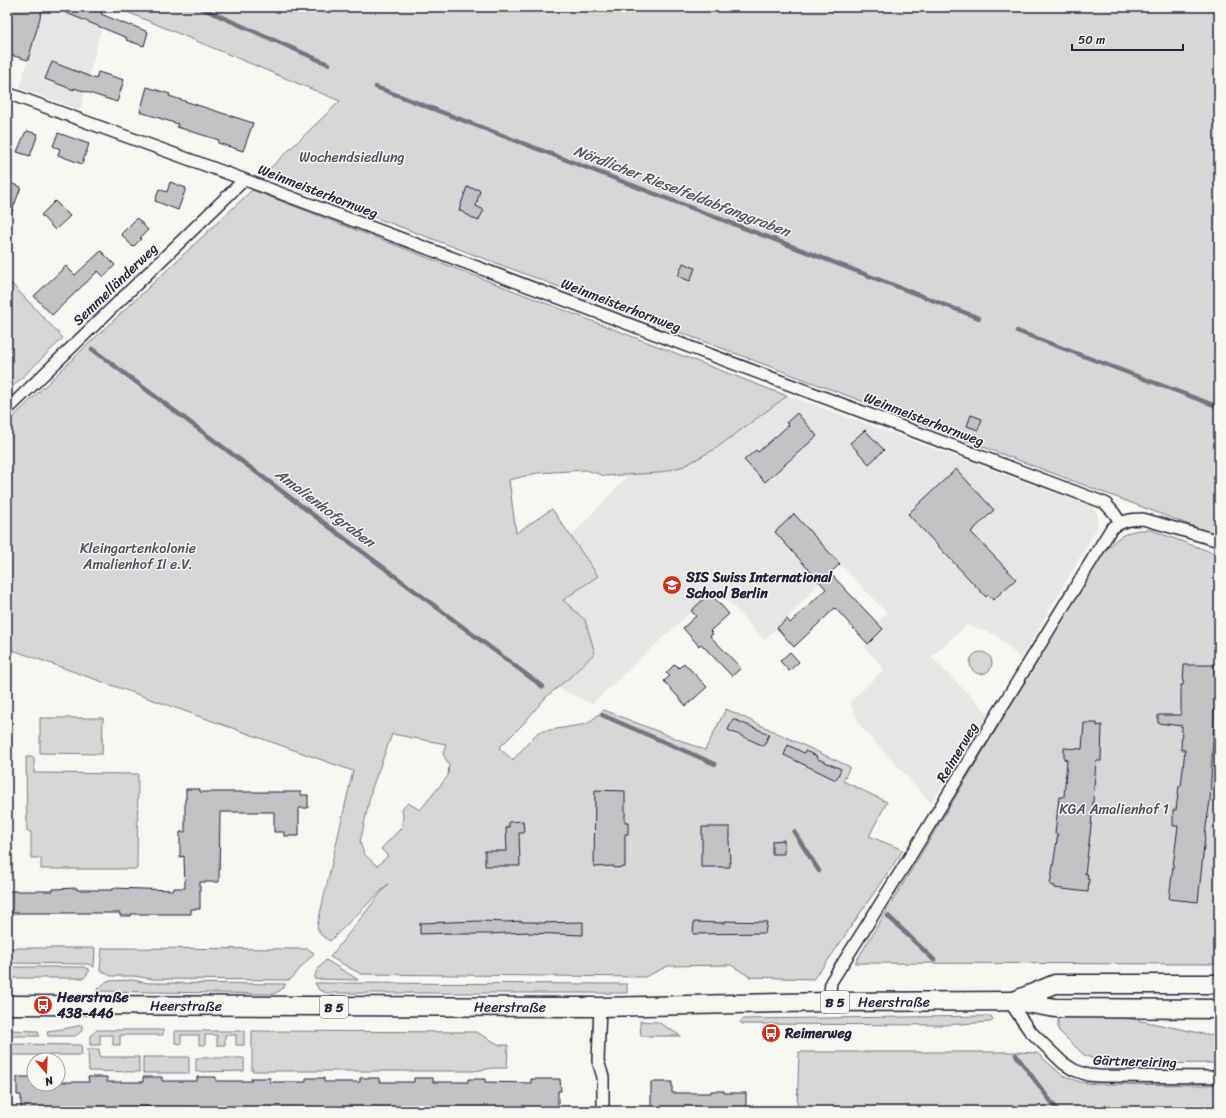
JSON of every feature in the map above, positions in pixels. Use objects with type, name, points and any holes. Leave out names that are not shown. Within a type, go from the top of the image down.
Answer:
[{"type":"main road","name":"Heerstraße","points":[[1011,1001],[1055,984],[1219,984]]},
{"type":"main road","name":"Heerstraße","points":[[7,1005],[600,1007],[829,1002],[1011,1001],[1055,1008],[1219,1009]]},
{"type":"street","name":"Weinmeisterhornweg","points":[[7,93],[244,180],[1105,503],[1120,522]]},
{"type":"street","name":"Semmelländerweg","points":[[7,410],[244,180]]},
{"type":"street","points":[[1120,522],[1130,519],[1143,519],[1219,541]]},
{"type":"street","name":"Reimerweg","points":[[829,1002],[831,982],[906,863],[1111,529],[1120,522]]},
{"type":"street","name":"Gärtnereiring","points":[[1011,1001],[1029,1030],[1063,1063],[1074,1070],[1088,1075],[1099,1076],[1219,1077]]},
{"type":"street","points":[[600,1007],[598,1061],[603,1077],[603,1111]]},
{"type":"shaded area","points":[[43,7],[107,7],[80,110],[20,88]]},
{"type":"shaded area","name":"SIS Swiss International School Berlin","points":[[724,372],[1091,506],[1098,515],[1097,528],[1021,659],[996,635],[967,625],[931,657],[989,714],[931,803],[860,726],[850,702],[884,669],[864,647],[883,630],[877,623],[887,613],[840,564],[820,582],[787,619],[764,640],[716,588],[592,704],[558,688],[481,633]]},
{"type":"green space","name":"Wochendsiedlung","points":[[115,7],[1219,7],[1219,536],[263,175],[340,101]]},
{"type":"green space","name":"Kleingartenkolonie Amalienhof II e.V.","points":[[252,190],[787,396],[715,449],[684,466],[658,473],[605,476],[586,470],[537,473],[509,480],[516,533],[552,509],[598,576],[563,600],[585,620],[595,653],[569,678],[546,697],[523,724],[499,748],[513,760],[538,732],[587,724],[604,710],[705,750],[726,709],[850,767],[843,781],[887,802],[869,836],[903,850],[827,962],[813,979],[750,977],[731,965],[668,966],[645,977],[361,974],[330,957],[388,884],[330,941],[321,935],[317,927],[353,771],[7,648],[7,423]],"holes":[[[392,734],[446,744],[443,754],[449,765],[448,776],[420,810],[408,803],[402,809],[403,818],[401,828],[381,849],[388,856],[377,866],[364,854],[360,842],[372,788]]]},
{"type":"green space","points":[[7,279],[63,338],[7,392]]},
{"type":"green space","name":"KGA Amalienhof 1","points":[[1139,530],[1151,530],[1219,555],[1219,964],[855,963],[1104,553],[1122,536]]},
{"type":"green space","points":[[977,652],[985,652],[992,659],[992,667],[985,674],[977,674],[970,667],[970,659]]},
{"type":"green space","points":[[40,718],[103,718],[102,754],[40,753]]},
{"type":"green space","points":[[26,757],[34,757],[34,773],[138,774],[137,869],[41,869],[41,858],[31,858],[31,832],[27,831]]},
{"type":"green space","points":[[7,948],[95,948],[94,967],[88,964],[7,963]]},
{"type":"green space","points":[[102,948],[308,949],[314,953],[290,980],[152,979],[134,976],[111,976],[100,970]]},
{"type":"green space","points":[[326,960],[358,980],[314,979],[317,970]]},
{"type":"green space","points":[[7,967],[84,967],[90,970],[84,978],[7,978]]},
{"type":"green space","points":[[133,980],[148,983],[286,984],[281,990],[274,994],[96,991],[107,981]]},
{"type":"green space","points":[[315,983],[627,984],[627,993],[327,993],[319,990]]},
{"type":"green space","points":[[991,1016],[993,1019],[990,1022],[945,1025],[742,1024],[740,1022],[744,1019]]},
{"type":"green space","points":[[1058,1016],[1132,1019],[1219,1037],[1219,1063],[1129,1064],[1099,1061],[1084,1055],[1058,1030]]},
{"type":"green space","points":[[640,1021],[658,1022],[681,1036],[641,1036]]},
{"type":"green space","points":[[82,1025],[82,1031],[75,1036],[48,1036],[47,1031]]},
{"type":"green space","points":[[9,1030],[38,1031],[39,1036],[10,1036]]},
{"type":"green space","points":[[97,1030],[163,1030],[163,1035],[120,1035],[120,1045],[113,1045],[113,1035],[100,1035],[100,1045],[90,1045],[90,1036]]},
{"type":"green space","points":[[175,1031],[244,1031],[244,1045],[236,1045],[236,1035],[225,1035],[225,1045],[217,1045],[217,1035],[205,1035],[205,1045],[199,1045],[199,1035],[181,1035],[181,1044],[175,1043]]},
{"type":"green space","points":[[252,1031],[476,1032],[500,1045],[508,1045],[507,1068],[493,1068],[474,1071],[252,1071]]},
{"type":"green space","points":[[7,1044],[81,1045],[82,1055],[66,1055],[66,1052],[26,1052],[26,1055],[7,1055]]},
{"type":"green space","points":[[88,1049],[99,1049],[100,1057],[139,1057],[139,1072],[89,1071]]},
{"type":"green space","points":[[799,1052],[1037,1053],[1062,1075],[1080,1082],[1096,1084],[1219,1085],[1219,1111],[797,1111]]},
{"type":"green space","points":[[143,1057],[189,1057],[189,1073],[143,1073]]},
{"type":"green space","points":[[196,1058],[244,1058],[244,1071],[196,1072]]},
{"type":"building","points":[[10,7],[43,7],[28,60],[7,54],[7,19]]},
{"type":"building","points":[[52,7],[104,7],[101,14],[148,32],[144,46],[126,40],[127,38]]},
{"type":"building","points":[[52,62],[96,79],[98,72],[124,80],[117,102],[74,88],[74,90],[45,79]]},
{"type":"building","points":[[147,87],[170,94],[169,96],[253,123],[243,151],[218,143],[219,140],[177,127],[178,124],[140,112]]},
{"type":"building","points":[[27,131],[38,134],[30,156],[17,152]]},
{"type":"building","points":[[58,133],[89,144],[82,164],[58,155],[60,149],[53,146]]},
{"type":"building","points":[[7,182],[21,187],[8,222],[7,222]]},
{"type":"building","points":[[170,182],[186,188],[178,210],[155,201],[159,189],[167,192]]},
{"type":"building","points":[[467,187],[480,190],[476,206],[484,210],[478,221],[459,210]]},
{"type":"building","points":[[55,201],[70,216],[55,230],[41,215]]},
{"type":"building","points":[[137,218],[148,230],[133,247],[121,234]]},
{"type":"building","points":[[101,251],[115,265],[104,277],[98,271],[52,315],[34,296],[66,266],[75,275]]},
{"type":"building","points":[[683,263],[695,268],[690,281],[678,276]]},
{"type":"building","points":[[797,413],[817,436],[765,482],[744,460],[756,450],[758,452],[789,425],[786,423]]},
{"type":"building","points":[[971,415],[982,419],[978,430],[967,426]]},
{"type":"building","points":[[865,430],[884,450],[869,464],[850,443]]},
{"type":"building","points":[[956,469],[994,510],[971,532],[1016,579],[993,600],[988,595],[986,597],[908,514]]},
{"type":"building","points":[[794,514],[840,564],[830,573],[883,629],[868,644],[835,608],[794,647],[777,628],[787,619],[790,623],[826,589],[775,532]]},
{"type":"building","points":[[710,593],[729,614],[710,631],[713,634],[710,636],[741,668],[732,676],[701,644],[699,646],[683,628],[696,616],[691,611]]},
{"type":"building","points":[[790,652],[799,662],[789,671],[780,661]]},
{"type":"building","points":[[684,663],[707,687],[686,706],[664,681],[670,676],[666,673],[675,664],[679,668]]},
{"type":"building","points":[[1184,665],[1214,665],[1215,688],[1219,688],[1219,699],[1215,699],[1210,801],[1198,902],[1169,899],[1178,826],[1173,826],[1173,810],[1176,810],[1179,786],[1181,786],[1185,750],[1181,750],[1182,726],[1158,723],[1158,715],[1181,715],[1181,685],[1183,685]]},
{"type":"building","points":[[733,719],[769,734],[764,746],[728,730]]},
{"type":"building","points":[[1084,723],[1097,723],[1097,726],[1102,725],[1101,761],[1096,761],[1091,827],[1085,874],[1088,874],[1087,879],[1089,879],[1088,892],[1054,888],[1055,886],[1050,885],[1058,834],[1055,834],[1059,797],[1064,797],[1067,760],[1064,759],[1064,748],[1082,749]]},
{"type":"building","points":[[788,745],[804,753],[805,751],[817,756],[816,758],[841,769],[836,780],[784,755]]},
{"type":"building","points":[[186,789],[200,789],[200,792],[301,792],[301,795],[308,795],[308,808],[299,808],[299,836],[284,836],[284,832],[274,832],[274,812],[220,812],[219,882],[200,882],[200,909],[191,909],[191,914],[131,914],[131,916],[120,916],[120,913],[7,913],[7,891],[53,891],[53,889],[77,888],[77,890],[113,890],[113,888],[174,890],[174,888],[185,888],[184,856],[180,857],[180,832],[185,832]]},
{"type":"building","points":[[595,790],[625,791],[625,822],[628,822],[628,834],[625,834],[625,867],[594,867]]},
{"type":"building","points":[[523,821],[524,833],[519,833],[520,866],[485,866],[485,851],[507,851],[506,827],[509,827],[509,822]]},
{"type":"building","points":[[702,827],[730,827],[730,867],[701,867]]},
{"type":"building","points":[[784,840],[784,854],[772,854],[772,841]]},
{"type":"building","points":[[522,921],[536,923],[583,922],[583,935],[528,932],[490,934],[420,934],[420,923]]},
{"type":"building","points":[[725,921],[767,922],[765,933],[693,934],[694,922],[725,923]]},
{"type":"building","points":[[17,1077],[26,1077],[26,1092],[66,1092],[66,1082],[89,1082],[88,1077],[107,1077],[107,1082],[143,1082],[143,1077],[162,1077],[162,1081],[197,1081],[197,1077],[216,1077],[216,1081],[252,1081],[251,1078],[270,1078],[270,1082],[306,1082],[306,1078],[324,1078],[324,1082],[360,1082],[360,1078],[379,1078],[379,1082],[414,1082],[414,1078],[433,1078],[433,1082],[468,1082],[468,1079],[485,1079],[485,1082],[531,1083],[531,1079],[560,1079],[561,1091],[558,1091],[558,1111],[417,1108],[417,1111],[405,1110],[405,1108],[255,1108],[255,1110],[243,1110],[243,1108],[200,1107],[200,1110],[189,1110],[188,1107],[66,1106],[66,1110],[24,1111],[21,1110],[21,1095],[17,1095]]},
{"type":"building","points":[[651,1082],[672,1082],[672,1093],[711,1093],[711,1091],[724,1091],[724,1093],[746,1093],[746,1111],[651,1111]]},
{"type":"waterway","name":"Nördlicher Rieselfeldabfanggraben","points":[[199,7],[328,64]]},
{"type":"waterway","name":"Nördlicher Rieselfeldabfanggraben","points":[[376,87],[979,318]]},
{"type":"waterway","name":"Nördlicher Rieselfeldabfanggraben","points":[[1017,331],[1219,407]]},
{"type":"waterway","name":"Amalienhofgraben","points":[[92,349],[543,687]]},
{"type":"waterway","name":"Amalienhofgraben","points":[[602,715],[715,764]]},
{"type":"waterway","name":"Amalienhofgraben","points":[[794,832],[819,871]]},
{"type":"waterway","name":"Amalienhofgraben","points":[[888,916],[934,960]]},
{"type":"waterway","name":"Amalienhofgraben","points":[[1016,1055],[1058,1111]]},
{"type":"place","name":"SIS Swiss International School Berlin","points":[[672,585]]},
{"type":"place","name":"Heerstraße 438-446","points":[[43,1005]]},
{"type":"place","name":"Reimerweg","points":[[771,1033]]}]
